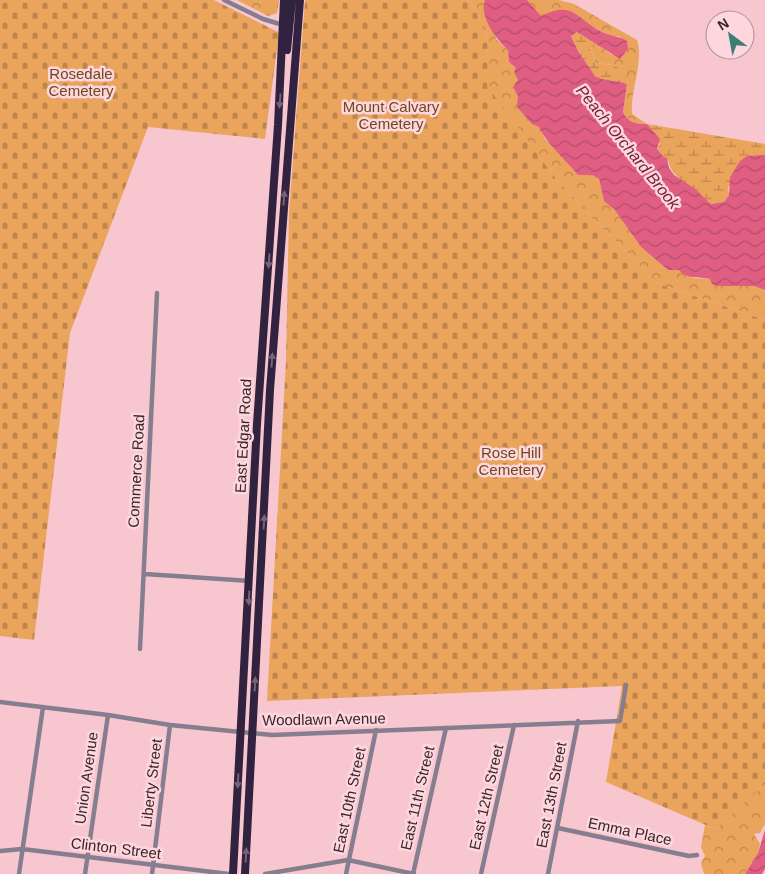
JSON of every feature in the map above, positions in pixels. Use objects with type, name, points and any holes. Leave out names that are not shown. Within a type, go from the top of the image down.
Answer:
[{"type":"highway","name":"East Edgar Road","points":[[231,874],[250,581],[257,424],[282,76],[284,0]]},
{"type":"highway","points":[[282,76],[290,34],[292,0]]},
{"type":"highway","name":"East Edgar Road","points":[[245,874],[270,390],[300,0]]},
{"type":"street","points":[[224,0],[263,19],[284,26]]},
{"type":"street","name":"Commerce Road","points":[[140,649],[157,293]]},
{"type":"street","points":[[145,574],[250,581]]},
{"type":"street","name":"Woodlawn Avenue","points":[[0,702],[108,715],[170,725],[273,735],[578,721],[620,721],[626,685]]},
{"type":"street","points":[[19,874],[42,707]]},
{"type":"street","name":"Union Avenue","points":[[85,874],[108,715]]},
{"type":"street","name":"East 13th Street","points":[[548,874],[578,721]]},
{"type":"street","name":"Liberty Street","points":[[152,874],[170,725]]},
{"type":"street","name":"East 12th Street","points":[[481,874],[514,725]]},
{"type":"street","name":"East 11th Street","points":[[414,874],[446,728]]},
{"type":"street","name":"East 10th Street","points":[[346,874],[376,730]]},
{"type":"street","name":"Emma Place","points":[[558,828],[697,856]]},
{"type":"street","name":"Clinton Street","points":[[0,851],[22,849],[231,874]]},
{"type":"street","points":[[264,874],[349,861],[414,874]]},
{"type":"green space","name":"Rosedale Cemetery","points":[[0,0],[214,0],[279,34],[265,139],[148,127],[70,333],[34,640],[0,636]]},
{"type":"green space","points":[[237,0],[279,0],[277,13],[268,16]]},
{"type":"green space","name":"Rose Hill Cemetery","points":[[305,0],[467,0],[472,3],[488,38],[487,86],[556,179],[656,283],[765,320],[765,784],[715,829],[606,782],[622,686],[267,701],[286,361],[289,213]]},
{"type":"green space","points":[[467,0],[485,0],[496,39],[508,50],[509,62],[516,68],[518,80],[545,139],[560,152],[578,175],[592,175],[599,179],[604,201],[614,209],[641,247],[668,270],[679,270],[694,278],[710,279],[721,285],[754,286],[765,290],[765,320],[656,283],[556,179],[486,86],[488,38],[472,3]]},
{"type":"green space","points":[[527,0],[559,0],[574,4],[637,40],[639,58],[632,114],[647,124],[640,124],[627,119],[623,112],[627,84],[630,80],[615,65],[596,63],[590,47],[600,46],[612,55],[621,37],[608,35],[588,24],[541,17]]},
{"type":"green space","points":[[577,32],[600,46],[590,48],[596,63],[615,65],[631,80],[627,84],[595,76],[578,51],[571,36]]},
{"type":"green space","points":[[647,124],[765,144],[765,155],[759,155],[728,187],[729,195],[724,202],[711,204],[674,173],[669,162],[657,149],[660,144]]},
{"type":"green space","points":[[765,784],[765,824],[760,833],[754,834],[760,844],[758,853],[745,874],[704,874],[701,863],[705,856],[701,847],[705,825],[715,829]]},
{"type":"water","name":"Peach Orchard Brook","points":[[485,0],[527,0],[541,16],[561,10],[568,10],[602,32],[627,41],[628,49],[620,59],[577,32],[571,36],[578,51],[595,76],[627,84],[623,112],[627,119],[640,124],[647,124],[660,139],[657,149],[667,158],[669,168],[674,175],[694,188],[711,204],[724,202],[729,195],[730,177],[740,161],[747,156],[765,155],[765,290],[754,286],[717,286],[712,284],[710,279],[689,276],[679,270],[668,270],[641,247],[614,209],[604,201],[599,179],[592,175],[578,175],[551,145],[539,127],[532,124],[517,107],[518,96],[513,87],[518,80],[514,72],[516,68],[509,62],[508,50],[498,40],[486,20],[484,13]]},
{"type":"water","points":[[765,830],[765,869],[762,874],[745,874],[758,853]]},
{"type":"park label","name":"Mount Calvary Cemetery","points":[[391,114]]}]
